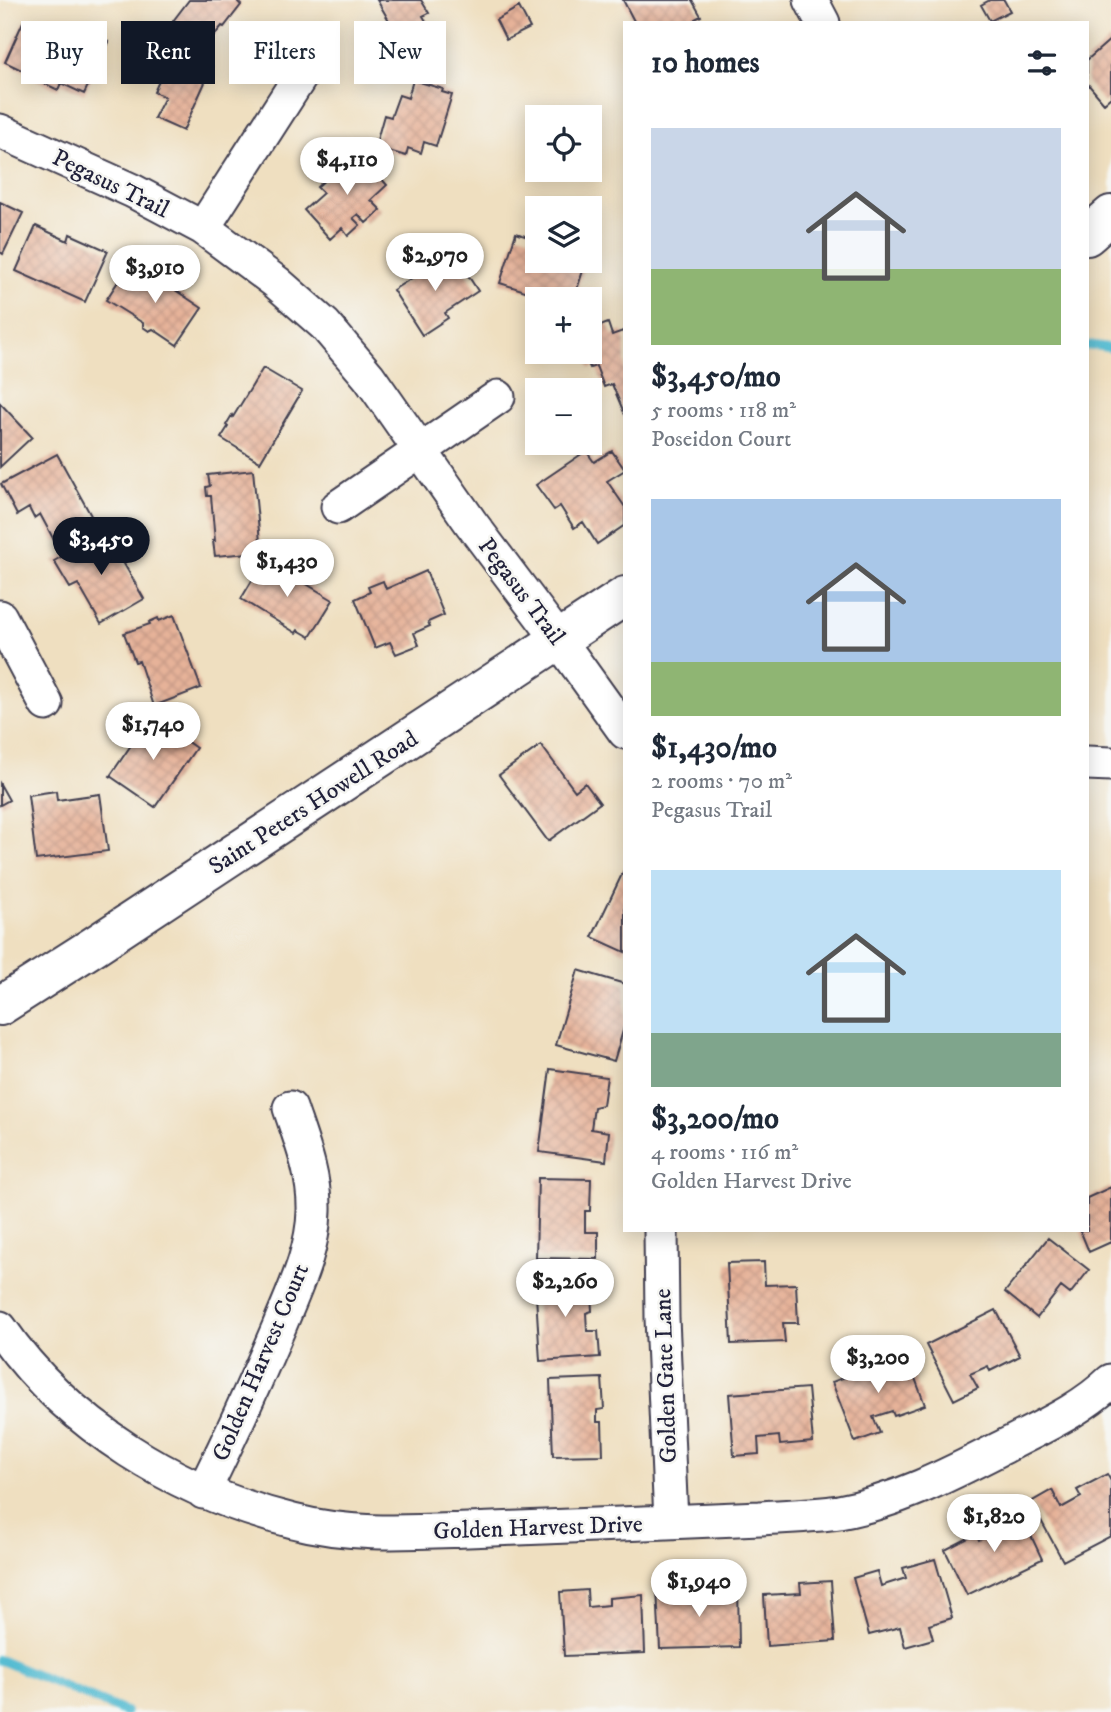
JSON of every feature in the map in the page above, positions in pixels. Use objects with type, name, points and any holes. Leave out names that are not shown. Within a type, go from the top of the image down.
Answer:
[{"type":"main road","points":[[1089,234],[1111,215]]},
{"type":"main road","name":"Saint Peters Howell Road","points":[[0,1006],[623,597]]},
{"type":"street","points":[[811,0],[822,21]]},
{"type":"street","points":[[202,228],[295,84]]},
{"type":"street","name":"Pegasus Trail","points":[[0,131],[133,191],[202,228],[276,282],[325,325],[369,377],[471,523],[623,729]]},
{"type":"street","points":[[338,507],[498,397]]},
{"type":"street","points":[[0,617],[46,704]]},
{"type":"street","points":[[1089,763],[1111,764]]},
{"type":"street","name":"Golden Harvest Court","points":[[204,1492],[263,1364],[303,1268],[314,1212],[313,1184],[290,1108]]},
{"type":"street","name":"Golden Gate Lane","points":[[661,1232],[671,1521]]},
{"type":"street","name":"Golden Harvest Drive","points":[[0,1328],[23,1359],[80,1416],[153,1466],[204,1492],[294,1522],[340,1530],[398,1533],[783,1517],[838,1512],[879,1502],[963,1467],[1073,1411],[1097,1395],[1111,1381]]},
{"type":"building","points":[[189,0],[239,0],[241,5],[215,34],[215,21],[173,21]]},
{"type":"building","points":[[377,0],[421,0],[429,13],[423,16],[426,21],[389,21]]},
{"type":"building","points":[[623,0],[692,0],[701,16],[695,19],[696,21],[634,21]]},
{"type":"building","points":[[990,0],[1004,0],[1010,11],[990,21],[981,5]]},
{"type":"building","points":[[519,7],[530,28],[506,40],[496,20]]},
{"type":"building","points":[[21,26],[21,70],[5,62]]},
{"type":"building","points":[[1111,39],[1111,97],[1104,103],[1089,85],[1089,58]]},
{"type":"building","points":[[46,84],[61,84],[58,90]]},
{"type":"building","points":[[63,84],[89,84],[84,94]]},
{"type":"building","points":[[158,84],[204,84],[183,131],[154,118],[165,97],[154,92]]},
{"type":"building","points":[[412,84],[426,84],[452,95],[436,146],[424,142],[421,153],[408,148],[406,156],[375,147],[384,115],[391,117],[399,95],[408,98]]},
{"type":"building","points":[[357,151],[387,185],[371,200],[381,210],[366,223],[358,214],[353,218],[360,225],[348,236],[342,228],[330,239],[304,210],[323,193],[317,187]]},
{"type":"building","points":[[0,202],[23,213],[3,254],[0,252]]},
{"type":"building","points":[[36,226],[68,241],[70,234],[108,251],[85,302],[16,271]]},
{"type":"building","points":[[516,233],[525,236],[525,273],[582,273],[578,287],[525,287],[525,291],[500,283]]},
{"type":"building","points":[[453,252],[478,291],[445,313],[448,318],[422,335],[393,290]]},
{"type":"building","points":[[127,268],[149,283],[154,276],[202,308],[177,345],[153,329],[149,331],[143,327],[143,323],[106,300]]},
{"type":"building","points":[[608,323],[612,335],[623,331],[623,410],[612,384],[604,387],[596,366],[590,368],[588,364],[602,364],[602,325]]},
{"type":"building","points":[[263,368],[302,391],[260,462],[221,438],[232,415],[233,417]]},
{"type":"building","points":[[0,403],[32,437],[0,467]]},
{"type":"building","points":[[612,451],[623,471],[607,481],[623,504],[623,526],[597,544],[583,522],[574,528],[560,506],[554,510],[536,485],[580,455],[589,455],[594,462]]},
{"type":"building","points":[[57,454],[94,521],[55,542],[40,514],[34,518],[29,508],[17,515],[1,484]]},
{"type":"building","points":[[253,470],[261,552],[215,556],[211,496],[207,496],[206,487],[210,486],[208,475]]},
{"type":"building","points":[[106,532],[144,599],[101,624],[78,584],[70,588],[54,561]]},
{"type":"building","points":[[265,559],[333,600],[310,637],[298,630],[296,633],[241,599]]},
{"type":"building","points":[[426,571],[444,615],[428,622],[430,626],[414,633],[419,645],[396,654],[390,642],[375,648],[355,599],[370,592],[368,587],[383,581],[386,589]]},
{"type":"building","points":[[174,615],[201,688],[154,706],[139,661],[135,662],[124,633],[150,624],[149,622],[158,618],[159,621]]},
{"type":"building","points":[[151,716],[196,748],[155,807],[110,776]]},
{"type":"building","points":[[541,745],[575,791],[585,783],[600,803],[548,841],[499,775]]},
{"type":"building","points":[[0,784],[9,800],[0,805]]},
{"type":"building","points":[[56,791],[57,800],[100,794],[108,851],[36,860],[28,795]]},
{"type":"building","points":[[623,872],[623,951],[592,937]]},
{"type":"building","points":[[578,970],[623,983],[623,1031],[614,1061],[556,1045]]},
{"type":"building","points":[[550,1069],[607,1077],[603,1105],[594,1107],[591,1129],[609,1132],[606,1161],[539,1152]]},
{"type":"building","points":[[538,1178],[591,1179],[590,1211],[585,1211],[585,1232],[598,1232],[598,1259],[536,1258]]},
{"type":"building","points":[[1111,1187],[1111,1242],[1089,1252],[1081,1232],[1089,1232],[1089,1197]]},
{"type":"building","points":[[1048,1238],[1089,1270],[1070,1294],[1061,1287],[1037,1318],[1005,1292]]},
{"type":"building","points":[[764,1262],[765,1285],[796,1284],[798,1323],[783,1323],[785,1342],[731,1344],[727,1263]]},
{"type":"building","points":[[590,1276],[592,1311],[586,1313],[587,1331],[598,1331],[600,1357],[540,1361],[535,1279]]},
{"type":"building","points":[[996,1310],[1020,1356],[990,1371],[988,1366],[970,1374],[978,1388],[954,1400],[926,1345]]},
{"type":"building","points":[[906,1354],[925,1405],[894,1416],[892,1411],[873,1417],[880,1433],[855,1442],[832,1382]]},
{"type":"building","points":[[602,1378],[604,1409],[597,1410],[597,1422],[602,1422],[603,1455],[553,1456],[550,1380]]},
{"type":"building","points":[[808,1388],[813,1442],[780,1445],[779,1436],[758,1438],[759,1454],[734,1456],[729,1394]]},
{"type":"building","points":[[1107,1474],[1111,1481],[1111,1536],[1063,1561],[1031,1502],[1052,1490],[1061,1508],[1081,1497],[1077,1490]]},
{"type":"building","points":[[1019,1510],[1042,1559],[967,1595],[945,1550],[976,1534],[979,1540],[992,1534],[988,1525]]},
{"type":"building","points":[[935,1559],[952,1618],[929,1625],[933,1639],[905,1647],[900,1627],[869,1635],[853,1578],[877,1571],[881,1586],[906,1578],[903,1568]]},
{"type":"building","points":[[831,1581],[835,1641],[767,1646],[764,1595],[801,1593],[800,1583]]},
{"type":"building","points":[[738,1585],[739,1647],[660,1649],[657,1588],[689,1587],[689,1602],[711,1602],[710,1586]]},
{"type":"building","points":[[587,1590],[588,1607],[609,1605],[609,1598],[643,1595],[645,1653],[564,1656],[560,1592]]},
{"type":"waterway","points":[[1089,346],[1111,348]]},
{"type":"waterway","points":[[0,1660],[126,1712]]}]
